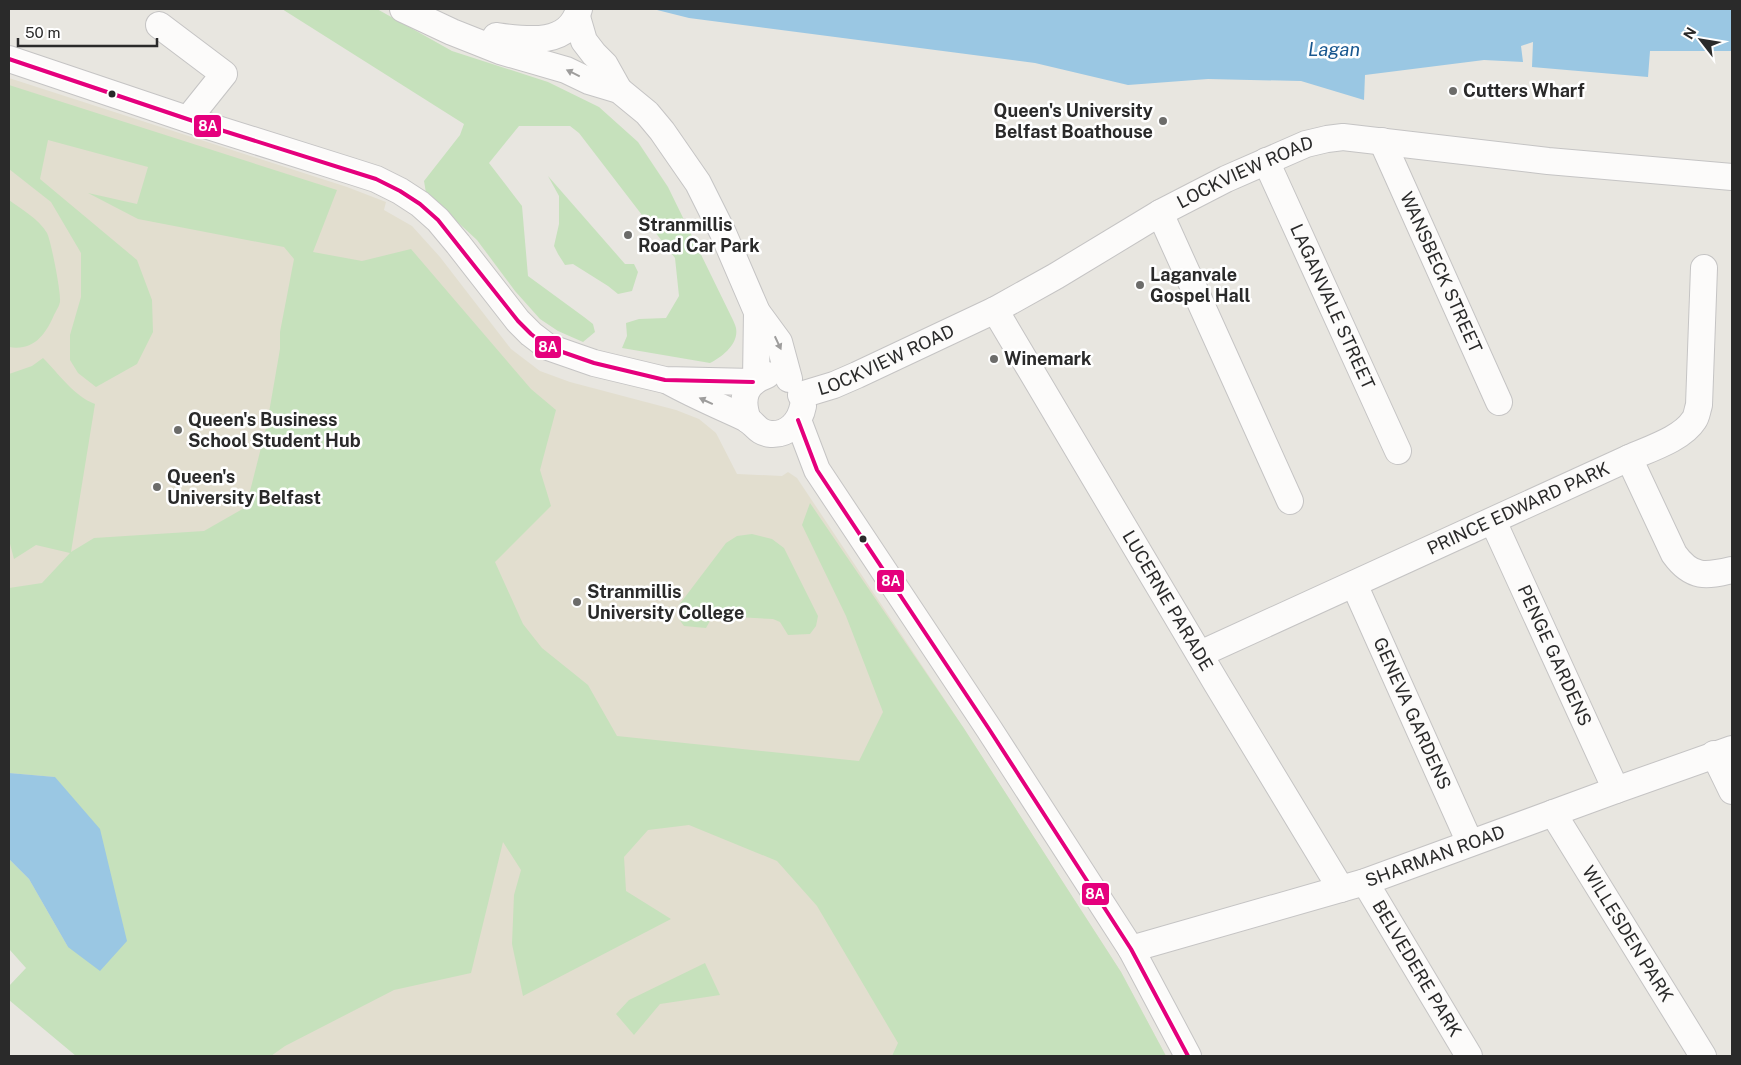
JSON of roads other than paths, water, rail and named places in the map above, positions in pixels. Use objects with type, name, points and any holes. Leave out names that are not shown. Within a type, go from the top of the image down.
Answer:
[{"type":"street","points":[[403,9],[452,32],[500,51],[566,70],[589,81],[619,90]]},
{"type":"street","points":[[441,26],[520,40],[542,40],[563,32],[578,13]]},
{"type":"street","points":[[578,13],[584,41],[605,65],[619,90],[647,113],[693,174],[757,312],[779,342],[803,404],[802,412],[788,427],[762,432],[748,420],[665,380]]},
{"type":"street","points":[[159,24],[224,74],[188,119]]},
{"type":"street","points":[[9,59],[376,179],[400,191],[420,204],[438,220],[518,321],[548,347],[594,363],[665,380],[754,381],[767,375],[774,375],[795,387]]},
{"type":"street","name":"LOCKVIEW ROAD","points":[[795,387],[834,385],[857,375],[995,310],[1160,214],[1226,179],[1306,144],[1327,139],[1344,137],[1548,161],[1732,176]]},
{"type":"street","name":"WANSBECK STREET","points":[[1382,141],[1499,402]]},
{"type":"street","name":"LAGANVALE STREET","points":[[1266,161],[1398,451]]},
{"type":"street","points":[[1160,214],[1290,501]]},
{"type":"street","name":"PRINCE EDWARD PARK","points":[[1200,654],[1675,437],[1687,429],[1695,418],[1700,392],[1704,268]]},
{"type":"street","name":"LUCERNE PARADE","points":[[995,310],[1200,654],[1353,886]]},
{"type":"street","points":[[748,420],[744,411],[744,401],[746,391],[754,381],[757,312]]},
{"type":"street","points":[[788,427],[989,728],[1131,949],[1188,1056]]},
{"type":"street","points":[[1629,458],[1674,554],[1680,562],[1697,573],[1707,575],[1732,570]]},
{"type":"street","name":"PENGE GARDENS","points":[[1493,521],[1616,790]]},
{"type":"street","name":"GENEVA GARDENS","points":[[1354,584],[1470,843]]},
{"type":"street","points":[[1723,752],[1732,791]]},
{"type":"street","name":"SHARMAN ROAD","points":[[1131,949],[1353,886],[1723,752]]},
{"type":"street","name":"WILLESDEN PARK","points":[[1553,813],[1703,1056]]},
{"type":"street","name":"BELVEDERE PARK","points":[[1353,886],[1469,1056]]},
{"type":"water","name":"Lagan","points":[[653,9],[1732,9],[1732,51],[1650,51],[1648,77],[1532,67],[1533,42],[1521,46],[1523,62],[1484,60],[1365,75],[1364,100],[1301,81],[1208,79],[1128,85],[1035,63],[689,18]]},
{"type":"water","points":[[9,773],[55,777],[100,829],[127,941],[100,971],[68,947],[29,879],[9,859]]},
{"type":"place","name":"Cutters Wharf","points":[[1453,91]]},
{"type":"place","name":"Queen's University Belfast Boathouse","points":[[1163,121]]},
{"type":"place","name":"Stranmillis Road Car Park","points":[[628,235]]},
{"type":"place","name":"Laganvale Gospel Hall","points":[[1140,285]]},
{"type":"place","name":"Winemark","points":[[994,359]]},
{"type":"place","name":"Queen's Business School Student Hub","points":[[178,430]]},
{"type":"place","name":"Queen's University Belfast","points":[[157,487]]},
{"type":"place","name":"Stranmillis University College","points":[[577,602]]}]
